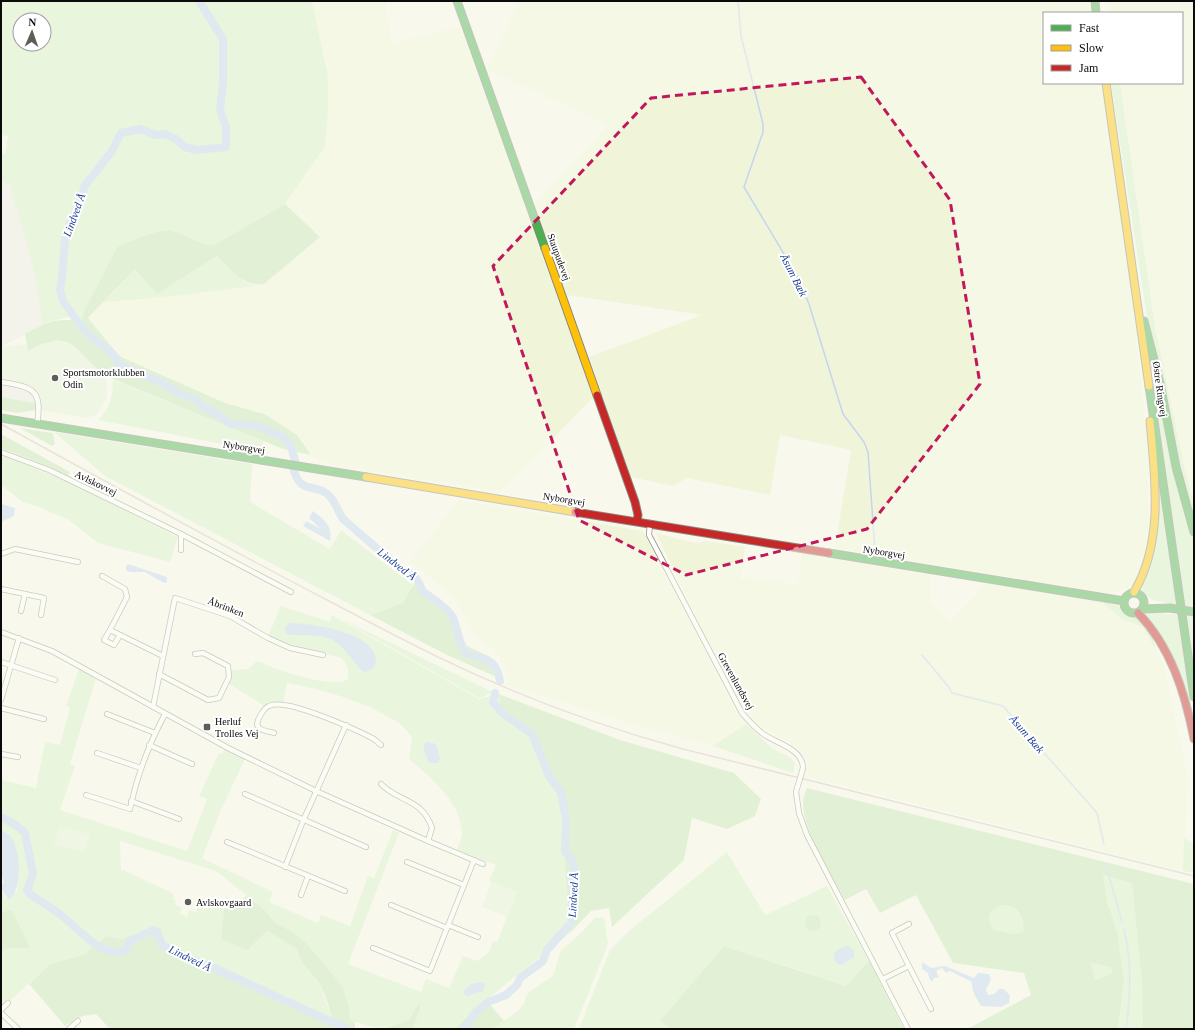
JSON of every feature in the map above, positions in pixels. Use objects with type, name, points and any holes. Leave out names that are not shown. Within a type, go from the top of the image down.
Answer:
[{"type":"main road","name":"Staupudevej","points":[[458,1],[635,502],[638,515],[637,521]]},
{"type":"main road","points":[[1095,1],[1096,12]]},
{"type":"main road","name":"Østre Ringvej","points":[[1106,84],[1194,697]]},
{"type":"main road","points":[[1136,285],[1160,383],[1178,474],[1194,532]]},
{"type":"main road","points":[[1148,376],[1148,400],[1154,461],[1155,509],[1150,554],[1143,579],[1134,592],[1129,593],[1124,601],[1124,605],[1129,612],[1170,608]]},
{"type":"main road","name":"Nyborgvej","points":[[1,418],[1124,601]]},
{"type":"main road","points":[[1134,592],[1138,593],[1144,599],[1170,608],[1194,612]]},
{"type":"main road","points":[[1140,611],[1144,599]]},
{"type":"main road","points":[[1140,611],[1168,658],[1186,706],[1194,739]]},
{"type":"street","points":[[1,382],[23,385],[31,389],[39,404],[37,424]]},
{"type":"street","name":"Avlskovvej","points":[[1,452],[49,470],[181,534],[291,592]]},
{"type":"street","name":"Grevenlundsvej","points":[[650,524],[649,535],[742,713],[752,725],[763,734],[798,755],[802,768],[796,792],[799,813],[807,835],[908,1029]]},
{"type":"street","points":[[180,550],[181,534]]},
{"type":"street","points":[[1,554],[15,549],[78,562]]},
{"type":"street","points":[[102,576],[125,589],[127,597],[104,640],[114,645],[120,635]]},
{"type":"street","points":[[1,589],[44,598],[41,615]]},
{"type":"street","points":[[21,611],[25,594]]},
{"type":"street","name":"Åbrinken","points":[[153,706],[175,598],[230,616],[268,638],[290,648],[323,655]]},
{"type":"street","points":[[110,630],[163,656]]},
{"type":"street","points":[[1,632],[58,654],[228,748],[316,791],[483,864]]},
{"type":"street","points":[[1,700],[10,664],[19,638]]},
{"type":"street","points":[[160,674],[208,700],[219,698],[229,677],[228,666],[203,653],[195,654]]},
{"type":"street","points":[[1,662],[55,680]]},
{"type":"street","points":[[274,733],[259,728],[257,724],[266,708],[271,705],[298,709],[346,725],[374,739],[381,745]]},
{"type":"street","points":[[1,708],[44,719]]},
{"type":"street","points":[[107,714],[155,733]]},
{"type":"street","points":[[86,795],[130,809],[131,801],[149,745],[165,714]]},
{"type":"street","points":[[285,867],[303,821],[346,725]]},
{"type":"street","points":[[149,745],[192,764]]},
{"type":"street","points":[[97,753],[141,768]]},
{"type":"street","points":[[1,754],[18,757]]},
{"type":"street","points":[[381,784],[386,790],[413,803],[422,812],[432,828],[428,841]]},
{"type":"street","points":[[245,794],[303,821],[366,847]]},
{"type":"street","points":[[131,801],[179,819]]},
{"type":"street","points":[[226,842],[345,891]]},
{"type":"street","points":[[374,948],[430,971],[474,860]]},
{"type":"street","points":[[407,862],[464,885]]},
{"type":"street","points":[[301,895],[308,876]]},
{"type":"street","points":[[390,905],[478,937]]},
{"type":"street","points":[[909,924],[892,933],[931,1009]]},
{"type":"street","points":[[882,979],[909,966]]},
{"type":"street","points":[[8,1003],[1,1012],[18,1029]]},
{"type":"street","points":[[69,1029],[78,1021]]},
{"type":"highlighted area","points":[[861,77],[950,200],[980,384],[867,529],[686,575],[579,520],[493,266],[651,98]]},
{"type":"shaded area","points":[[1,180],[9,185],[29,245],[39,293],[42,325],[1,347]]},
{"type":"shaded area","points":[[1,378],[24,383],[34,388],[40,398],[44,411],[1,403]]},
{"type":"green space","points":[[1,1],[312,1],[328,77],[328,112],[325,146],[285,204],[214,245],[206,245],[173,231],[117,247],[83,313],[82,321],[77,315],[47,322],[42,325],[34,272],[25,237],[9,185],[1,180],[1,153],[5,154],[8,136],[1,135]]},
{"type":"green space","points":[[312,1],[385,1],[392,44],[460,27],[593,397],[502,492],[332,465],[311,455],[297,435],[264,414],[225,403],[119,356],[88,318],[104,302],[155,298],[264,284],[320,237],[285,204],[325,145],[328,77]]},
{"type":"green space","points":[[519,1],[1090,1],[1091,12],[1043,12],[1043,84],[1101,84],[1127,253],[1148,449],[1148,530],[1141,571],[1134,585],[1120,591],[1108,593],[835,548],[851,450],[780,435],[770,495],[687,478],[673,486],[631,477],[589,357],[702,315],[567,295],[534,205],[608,125],[487,69]]},
{"type":"green space","points":[[1108,1],[1194,1],[1194,503],[1185,471],[1155,327],[1120,84],[1183,84],[1183,12],[1110,12]]},
{"type":"green space","points":[[1111,84],[1120,84],[1155,327],[1185,471],[1194,503],[1194,524],[1187,504],[1146,311]]},
{"type":"green space","points":[[285,204],[320,237],[264,284],[250,283],[244,280],[233,272],[217,256],[157,294],[135,269],[88,318],[119,356],[225,403],[264,414],[297,435],[311,455],[283,449],[103,375],[73,345],[41,344],[28,352],[25,334],[46,323],[58,320],[82,321],[83,313],[117,247],[152,233],[167,231],[173,231],[198,242],[214,245]]},
{"type":"green space","points":[[217,256],[245,282],[255,286],[155,298],[104,302],[135,269],[157,294]]},
{"type":"green space","name":"Sportsmotorklubben Odin","points":[[58,340],[73,345],[106,379],[107,398],[96,415],[87,418],[44,411],[39,396],[32,387],[23,382],[1,378],[1,347],[26,344],[28,352],[41,344]]},
{"type":"green space","points":[[1150,366],[1154,367],[1179,489],[1187,522],[1194,540],[1194,607],[1185,606]]},
{"type":"green space","points":[[113,380],[264,441],[258,451],[98,420],[110,402]]},
{"type":"green space","points":[[1,397],[34,403],[36,405],[36,410],[17,413],[1,410]]},
{"type":"green space","points":[[20,428],[53,433],[55,444],[52,446]]},
{"type":"green space","points":[[54,432],[252,464],[250,502],[330,549],[341,530],[414,586],[403,603],[370,615],[105,476]]},
{"type":"green space","points":[[1,434],[70,472],[68,476],[50,467],[1,448]]},
{"type":"green space","points":[[1,454],[77,486],[178,537],[170,562],[98,543],[69,520],[23,502],[1,485]]},
{"type":"green space","points":[[1157,463],[1176,605],[1152,600],[1141,589],[1146,576],[1153,544],[1157,510]]},
{"type":"green space","points":[[459,500],[643,531],[738,716],[746,724],[713,746],[631,724],[506,684],[511,678],[496,652],[475,635],[455,599],[411,561]]},
{"type":"green space","points":[[656,533],[695,543],[706,541],[745,547],[740,580],[749,577],[799,585],[801,554],[931,575],[930,601],[950,621],[986,584],[1101,601],[1122,619],[1143,627],[1163,663],[1188,779],[1183,871],[805,776],[808,764],[804,753],[788,741],[757,725],[703,631]]},
{"type":"green space","points":[[415,583],[447,614],[459,642],[490,657],[499,678],[447,655],[370,615],[403,603]]},
{"type":"green space","points":[[1101,601],[1118,606],[1128,616],[1138,617],[1150,631],[1157,652],[1143,627],[1122,619]]},
{"type":"green space","points":[[281,606],[330,622],[332,615],[479,699],[499,694],[500,707],[532,731],[560,798],[570,933],[486,1000],[454,1029],[413,1029],[420,1009],[416,1007],[409,1020],[392,1026],[380,1028],[368,1026],[350,1020],[349,1008],[289,930],[274,922],[265,910],[216,871],[120,841],[121,871],[123,870],[174,894],[173,899],[176,900],[175,905],[182,907],[180,914],[187,916],[189,910],[196,912],[200,902],[224,909],[221,939],[267,931],[297,948],[303,964],[318,981],[332,1017],[208,964],[165,942],[161,928],[154,927],[122,939],[107,936],[87,954],[50,964],[1,1009],[1,951],[11,948],[29,948],[12,910],[1,912],[1,889],[6,898],[17,891],[19,872],[17,856],[8,833],[1,830],[1,780],[36,788],[45,742],[60,745],[70,708],[66,706],[79,669],[96,678],[70,764],[75,766],[60,810],[187,851],[207,799],[199,796],[219,753],[222,754],[224,749],[245,759],[220,812],[202,858],[273,892],[269,902],[318,923],[321,915],[350,926],[368,876],[374,878],[393,830],[399,833],[348,964],[421,992],[426,979],[449,988],[463,956],[478,961],[489,952],[493,941],[497,942],[517,892],[489,881],[496,865],[457,850],[462,832],[456,810],[435,782],[409,759],[412,737],[399,723],[358,702],[316,689],[287,683],[283,703],[270,702],[264,706],[228,683],[232,670],[248,669],[257,661],[289,673],[317,680],[340,682],[348,679],[348,668],[342,658],[292,646],[268,636]]},
{"type":"green space","points":[[1149,612],[1178,615],[1194,724],[1155,628],[1145,614]]},
{"type":"green space","points":[[1187,615],[1194,617],[1194,667]]},
{"type":"green space","points":[[341,619],[493,692],[479,698]]},
{"type":"green space","points":[[499,694],[620,740],[734,773],[761,799],[755,816],[727,829],[692,818],[684,860],[612,927],[609,908],[591,911],[570,933],[560,798],[532,731],[500,706]]},
{"type":"green space","points":[[746,724],[772,748],[791,758],[795,763],[793,773],[713,746]]},
{"type":"green space","points":[[807,788],[1194,884],[1194,1029],[1143,1029],[1142,984],[1132,883],[1103,875],[1107,901],[1117,932],[1124,981],[1118,1029],[967,1029],[1031,995],[1024,973],[953,963],[916,895],[880,913],[866,889],[845,900],[825,866],[808,828],[804,815],[803,803]],"holes":[[[1001,905],[1011,907],[1019,912],[1023,921],[1023,932],[1013,934],[994,930],[989,919],[991,912]],[[1091,963],[1111,967],[1112,974],[1095,980]]]},
{"type":"green space","points":[[60,825],[90,835],[84,853],[54,844]]},
{"type":"green space","points":[[1184,838],[1194,844],[1194,873],[1183,871]]},
{"type":"green space","points":[[727,852],[765,915],[827,886],[869,961],[847,986],[724,946],[661,1021],[671,1029],[579,1029],[610,950],[630,930]]},
{"type":"green space","points":[[1102,875],[1132,883],[1142,984],[1143,1029],[1118,1029],[1124,981]]},
{"type":"green space","points":[[491,882],[517,892],[507,917],[482,907]]},
{"type":"green space","points":[[247,896],[265,910],[274,922],[289,930],[306,943],[342,986],[349,1008],[350,1020],[355,1022],[355,1029],[110,1029],[96,1014],[83,1016],[65,1026],[29,984],[50,964],[87,954],[89,949],[107,936],[122,939],[154,927],[161,928],[165,942],[208,964],[332,1017],[326,998],[318,981],[303,964],[296,948],[267,931],[247,950],[221,939],[224,909]]},
{"type":"green space","points":[[1001,905],[1011,907],[1018,912],[1021,916],[1023,932],[1013,934],[994,930],[989,919],[991,912]]},
{"type":"green space","points":[[12,910],[30,948],[11,948],[1,951],[1,912]]},
{"type":"green space","points":[[813,915],[820,920],[821,923],[816,930],[813,931],[806,926],[805,923],[810,916]]},
{"type":"green space","points":[[604,917],[608,944],[574,1029],[492,1029],[518,1011],[524,1004],[526,996],[530,991],[553,976],[561,950],[578,936],[595,918]]},
{"type":"green space","points":[[724,946],[846,986],[869,961],[904,1029],[671,1029],[660,1021]]},
{"type":"green space","points":[[1091,963],[1111,967],[1112,974],[1094,981]]},
{"type":"green space","points":[[486,1000],[504,1021],[492,1029],[454,1029]]},
{"type":"green space","points":[[420,1003],[420,1009],[413,1029],[383,1029],[409,1020]]},
{"type":"water","points":[[1,504],[15,508],[14,516],[1,522]]},
{"type":"water","points":[[313,511],[327,523],[331,536],[330,541],[303,526],[306,521],[321,529],[309,518]]},
{"type":"water","points":[[128,564],[167,577],[167,582],[164,583],[145,572],[130,572],[126,570],[126,566]]},
{"type":"water","points":[[289,623],[325,627],[353,636],[364,642],[372,650],[376,662],[372,669],[365,672],[360,669],[344,649],[331,639],[315,636],[289,635],[285,632],[285,628]]},
{"type":"water","points":[[428,742],[436,744],[440,758],[438,763],[429,763],[424,748],[425,743]]},
{"type":"water","points":[[1,830],[11,837],[17,851],[19,870],[17,887],[14,895],[9,900],[1,889],[1,885],[4,883],[1,874]]},
{"type":"water","points":[[848,946],[854,950],[854,957],[842,965],[837,964],[834,955],[841,948]]},
{"type":"water","points":[[922,962],[931,968],[945,966],[974,978],[978,973],[989,974],[991,980],[986,989],[988,995],[994,994],[999,989],[1003,989],[1010,995],[1009,1003],[1001,1007],[981,1006],[973,992],[972,982],[950,971],[946,973],[942,968],[936,971],[939,977],[934,978],[932,982],[928,973],[922,969]]},
{"type":"water","points":[[482,982],[485,985],[483,991],[468,996],[465,995],[463,991],[471,984]]},
{"type":"waterway","name":"Lindved Å","points":[[199,1],[223,39],[223,82],[220,110],[226,127],[226,147],[197,150],[185,147],[176,139],[165,134],[156,135],[140,129],[121,133],[112,151],[84,187],[82,199],[69,225],[65,241],[60,290],[63,301],[78,322],[91,337],[109,350],[117,359],[119,365],[163,383],[180,394],[195,399],[203,407],[214,412],[231,424],[258,426],[283,437],[291,447],[295,460]]},
{"type":"waterway","name":"Åsum Bæk","points":[[738,1],[741,36],[763,124],[763,132],[744,187],[796,274],[809,304],[843,414],[864,442],[868,452],[875,551]]},
{"type":"waterway","name":"Lindved Å","points":[[294,471],[297,478],[304,485],[321,490],[329,495],[334,501],[343,519],[402,570],[410,573],[416,578],[423,592],[440,604],[453,618],[466,654],[489,661],[496,668],[500,681]]},
{"type":"waterway","name":"Åsum Bæk","points":[[922,655],[952,693],[1003,706],[1097,813],[1104,844]]},
{"type":"waterway","name":"Lindved Å","points":[[463,1029],[476,1012],[488,1002],[506,995],[517,985],[520,978],[543,961],[547,950],[571,923],[574,865],[572,859],[565,852],[566,820],[561,792],[549,776],[532,734],[502,713],[493,702],[495,693]]},
{"type":"waterway","name":"Lindved Å","points":[[1,817],[16,825],[25,833],[33,874],[27,890],[30,894],[57,912],[99,947],[108,951],[117,952],[126,950],[130,941],[153,930],[157,932],[162,945],[347,1029]]},
{"type":"waterway","name":"Åsum Bæk","points":[[1106,866],[1122,921]]},
{"type":"waterway","name":"Åsum Bæk","points":[[1124,929],[1127,941],[1130,979],[1126,1029]]},
{"type":"railway","points":[[1,424],[206,536],[438,657],[467,671],[558,709],[683,749],[1194,876]]},
{"type":"traffic: fast","points":[[457,1],[545,248]]},
{"type":"traffic: fast","points":[[1095,1],[1096,12]]},
{"type":"traffic: fast","points":[[1144,321],[1160,383],[1176,467],[1194,532]]},
{"type":"traffic: fast","points":[[1149,386],[1194,697]]},
{"type":"traffic: fast","points":[[1,418],[366,477]]},
{"type":"traffic: fast","points":[[829,553],[1124,601]]},
{"type":"traffic: fast","points":[[1130,593],[1138,593],[1144,599],[1144,603],[1144,607],[1138,613],[1130,613],[1124,607],[1124,599],[1130,593]]},
{"type":"traffic: fast","points":[[1142,609],[1170,608]]},
{"type":"traffic: fast","points":[[1170,608],[1194,612]]},
{"type":"traffic: slow","points":[[1106,84],[1149,386]]},
{"type":"traffic: slow","points":[[545,248],[597,395]]},
{"type":"traffic: slow","points":[[1134,592],[1144,573],[1154,531],[1155,487],[1150,421]]},
{"type":"traffic: slow","points":[[366,477],[575,512]]},
{"type":"traffic: jam","points":[[597,395],[635,502],[638,515],[637,521]]},
{"type":"traffic: jam","points":[[575,512],[829,553]]},
{"type":"traffic: jam","points":[[1138,613],[1150,626],[1168,656],[1181,688],[1194,739]]},
{"type":"place","name":"Sportsmotorklubben Odin","points":[[55,378]]},
{"type":"place","name":"Herluf Trolles Vej","points":[[207,727]]},
{"type":"place","name":"Avlskovgaard","points":[[188,902]]}]
